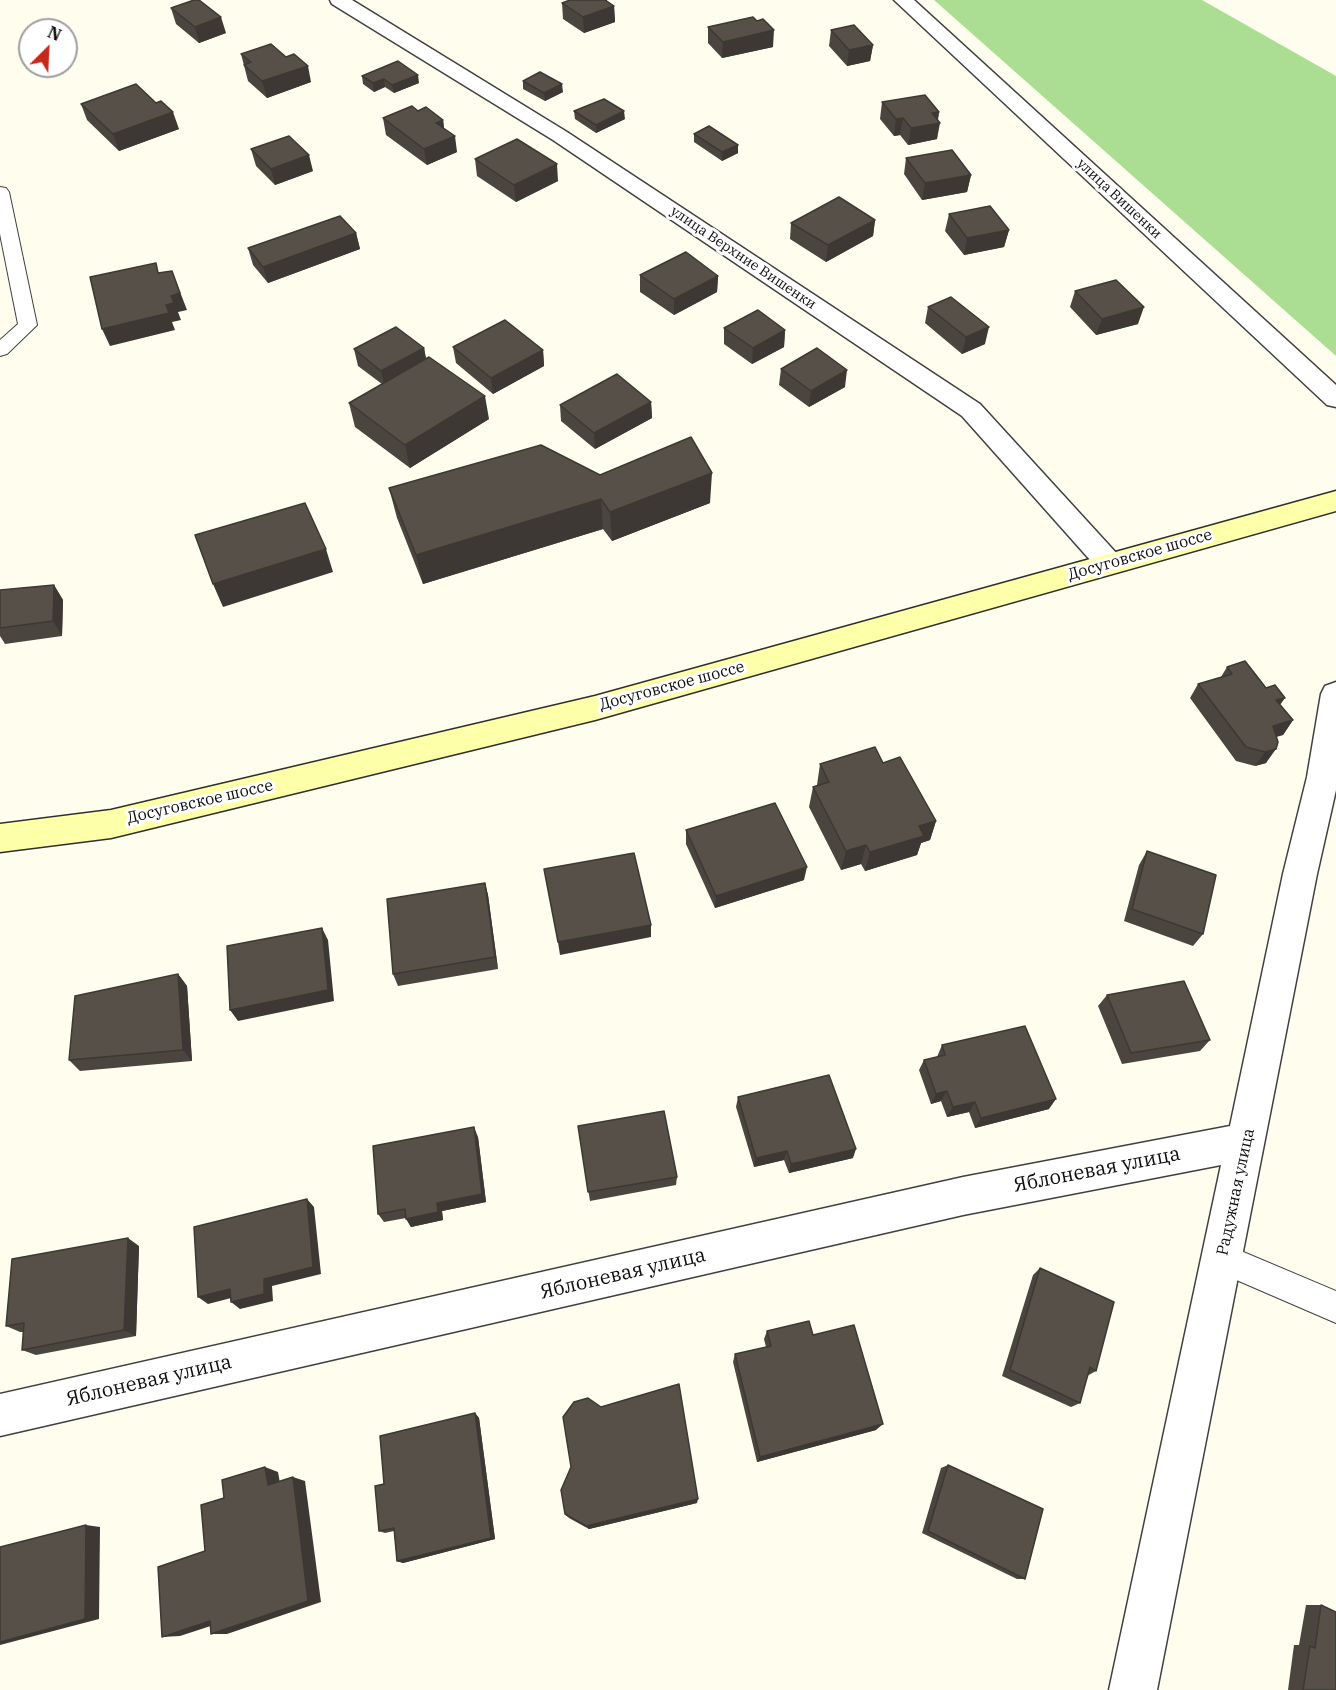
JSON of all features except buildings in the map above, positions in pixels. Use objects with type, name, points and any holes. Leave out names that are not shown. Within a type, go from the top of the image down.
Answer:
[{"type":"main road","name":"Досуговское шоссе","points":[[0,838],[111,824],[595,708],[1336,501]]},
{"type":"street","name":"улица Верхние Вишенки","points":[[339,0],[560,136],[971,410],[1109,563]]},
{"type":"street","name":"улица Вишенки","points":[[903,0],[1336,399]]},
{"type":"street","name":"Радужная улица","points":[[1133,1690],[1300,874],[1330,779],[1336,694]]},
{"type":"street","name":"Яблоневая улица","points":[[0,1415],[963,1196],[1247,1141]]},
{"type":"lane","points":[[0,192],[28,325],[0,350]]},
{"type":"lane","points":[[1222,1258],[1336,1307]]},
{"type":"green space","points":[[934,0],[1202,0],[1336,76],[1336,356]]}]
